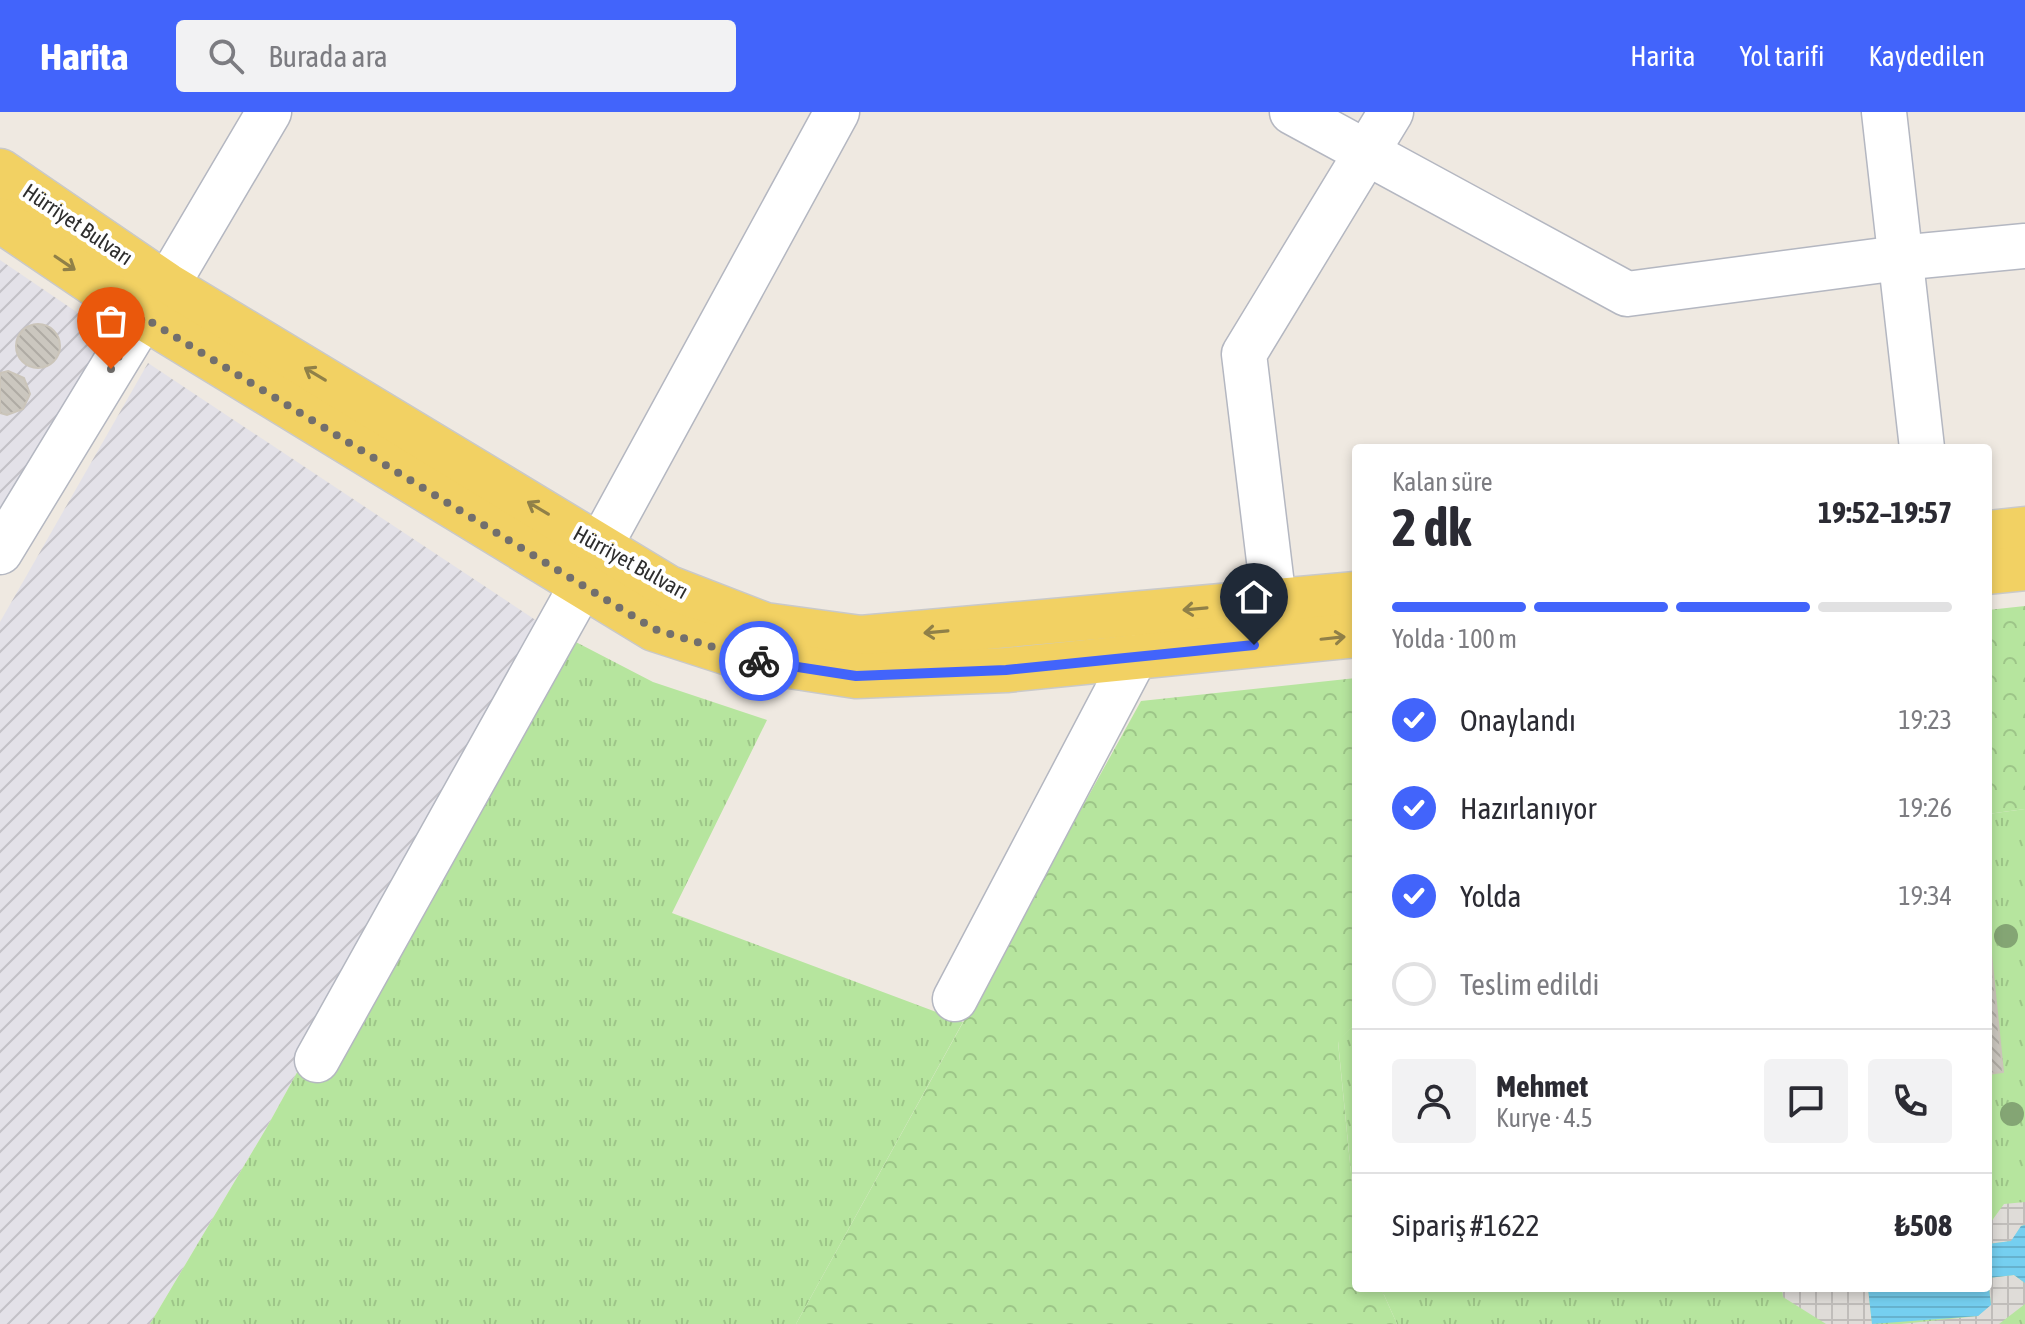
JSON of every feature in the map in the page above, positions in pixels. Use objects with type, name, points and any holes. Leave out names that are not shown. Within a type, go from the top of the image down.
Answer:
[{"type":"main road","name":"Hürriyet Bulvarı","points":[[0,171],[155,301],[582,585],[654,629],[750,660],[856,676],[1006,670],[1135,657],[1279,622],[1352,595]]},
{"type":"main road","name":"Hürriyet Bulvarı","points":[[0,220],[155,301],[600,546],[669,588],[765,625],[861,638],[1279,622],[1352,634]]},
{"type":"main road","points":[[1992,533],[2025,529]]},
{"type":"main road","points":[[1992,572],[2025,568]]},
{"type":"street","points":[[0,552],[269,112]]},
{"type":"street","points":[[600,546],[837,112]]},
{"type":"street","points":[[1292,112],[1627,294],[1899,258],[2025,246]]},
{"type":"street","points":[[1279,622],[1244,354],[1391,112]]},
{"type":"street","points":[[1884,112],[1922,444]]},
{"type":"street","points":[[317,1060],[582,585]]},
{"type":"street","points":[[955,999],[1135,657]]},
{"type":"shaded area","points":[[0,260],[112,336],[0,522]]},
{"type":"shaded area","points":[[148,363],[543,625],[267,1127],[150,1324],[0,1324],[0,622]]},
{"type":"shaded area","points":[[2025,1202],[2025,1225],[2021,1226],[2012,1241],[1992,1244],[1992,1220],[2004,1204]]},
{"type":"shaded area","points":[[2014,1275],[2025,1283],[2025,1304],[1999,1324],[1901,1324],[1978,1316],[1991,1304],[1992,1278]]},
{"type":"shaded area","points":[[1782,1292],[1868,1292],[1872,1324],[1826,1324],[1783,1297]]},
{"type":"green space","points":[[2025,606],[2025,809],[1992,813],[1992,610]]},
{"type":"green space","points":[[543,625],[653,682],[767,720],[672,913],[963,1022],[796,1324],[150,1324],[267,1127]]},
{"type":"green space","points":[[1352,678],[1352,1027],[1338,1042],[1352,1184],[1352,1292],[1383,1292],[1397,1324],[796,1324],[1141,701]]},
{"type":"green space","points":[[2025,809],[2025,1324],[1397,1324],[1383,1292],[1992,1292],[1992,813]]},
{"type":"green space","points":[[1352,1027],[1352,1183],[1338,1041]]},
{"type":"water","points":[[2025,1225],[2025,1283],[2014,1275],[1992,1278],[1992,1243],[2011,1241]]},
{"type":"water","points":[[1868,1292],[1990,1292],[1991,1305],[1978,1316],[1872,1324]]},
{"type":"building","points":[[38,324],[53,331],[60,346],[53,361],[38,368],[23,361],[16,346],[23,331]]},
{"type":"building","points":[[8,371],[24,378],[30,394],[23,409],[7,415],[0,413],[0,373]]},
{"type":"building","points":[[1992,963],[2003,1072],[1992,1073]]},
{"type":"way so far","points":[[111,369],[143,317],[654,629],[759,661]]},
{"type":"route","points":[[759,661],[856,676],[1006,670],[1254,645]]}]
